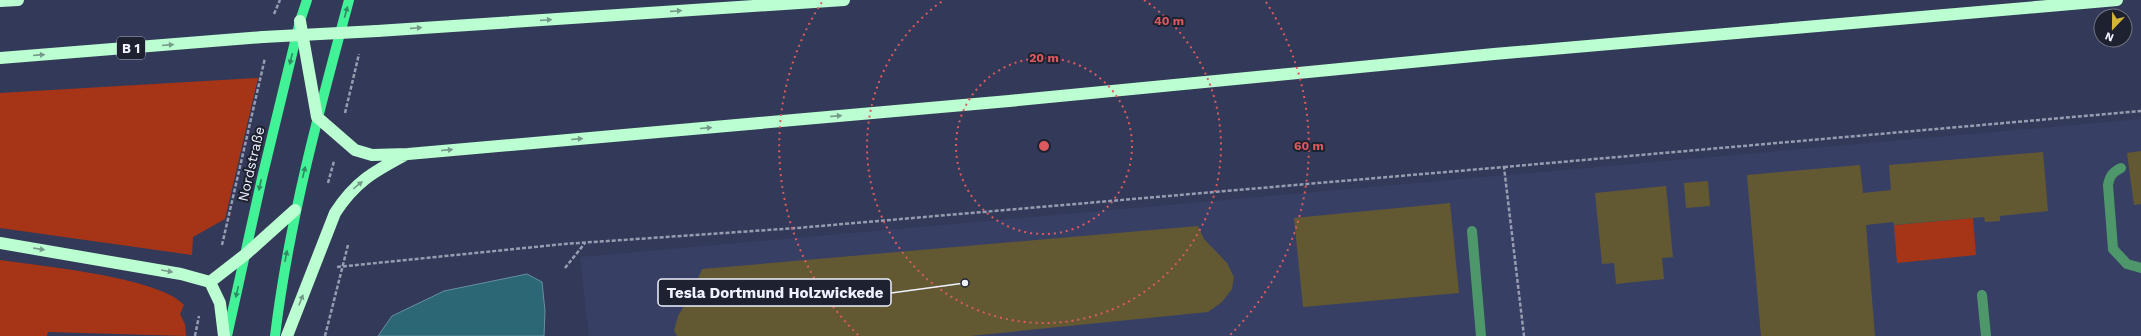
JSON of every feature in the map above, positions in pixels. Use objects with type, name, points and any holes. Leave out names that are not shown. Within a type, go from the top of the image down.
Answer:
[{"type":"highway","points":[[0,2],[18,0]]},
{"type":"highway","name":"B 1","points":[[0,58],[263,37],[377,31],[844,0]]},
{"type":"highway","points":[[300,21],[317,117],[355,150],[372,155],[408,154],[1017,100],[1494,54],[2117,0]]},
{"type":"highway","points":[[287,336],[335,213],[347,194],[382,168],[408,154]]},
{"type":"highway","points":[[210,282],[246,254],[295,210]]},
{"type":"highway","points":[[0,243],[181,274],[210,282],[220,303],[226,336]]},
{"type":"main road","name":"Nordstraße","points":[[226,336],[246,254],[262,178],[300,21],[307,0]]},
{"type":"main road","points":[[275,336],[282,276],[295,210],[317,117],[350,0]]},
{"type":"lane","points":[[2121,168],[2114,171],[2110,177],[2108,185],[2113,249],[2127,264],[2141,268]]},
{"type":"lane","points":[[1472,231],[1481,336]]},
{"type":"lane","points":[[1982,294],[1986,336]]},
{"type":"path","points":[[274,15],[280,0]]},
{"type":"path","points":[[195,336],[198,320],[220,249],[240,171],[266,52]]},
{"type":"path","points":[[314,268],[564,244],[797,228],[2141,111]]},
{"type":"path","points":[[1504,167],[1524,336]]},
{"type":"path","points":[[325,336],[349,239]]},
{"type":"path","points":[[565,268],[585,243]]},
{"type":"shaded area","points":[[258,78],[225,219],[193,237],[192,255],[0,228],[0,93]]},
{"type":"shaded area","points":[[2141,119],[2141,336],[589,336],[580,257]]},
{"type":"shaded area","points":[[1973,218],[1976,255],[1897,263],[1894,225]]},
{"type":"shaded area","points":[[0,260],[98,274],[150,287],[171,295],[184,305],[180,314],[185,324],[186,336],[48,332],[47,336],[0,336]]},
{"type":"shaded area","points":[[527,274],[542,282],[545,311],[544,336],[378,336],[392,316],[444,291]]},
{"type":"building","points":[[2141,151],[2141,204],[2134,205],[2127,153]]},
{"type":"building","points":[[2043,152],[2048,211],[2000,216],[2000,221],[1985,222],[1984,217],[1894,225],[1893,222],[1866,225],[1875,336],[1761,336],[1747,175],[1860,165],[1863,193],[1891,190],[1889,165]]},
{"type":"building","points":[[1708,181],[1710,206],[1686,208],[1684,183]]},
{"type":"building","points":[[1666,186],[1673,257],[1662,258],[1664,279],[1616,284],[1614,263],[1602,264],[1595,193]]},
{"type":"building","points":[[1450,203],[1459,293],[1303,307],[1294,218]]},
{"type":"building","points":[[1198,226],[1204,239],[1227,263],[1234,277],[1232,289],[1222,302],[1208,312],[970,336],[677,336],[674,331],[678,316],[694,289],[702,269]]},
{"type":"place","name":"Tesla Dortmund Holzwickede","points":[[965,283]]}]
